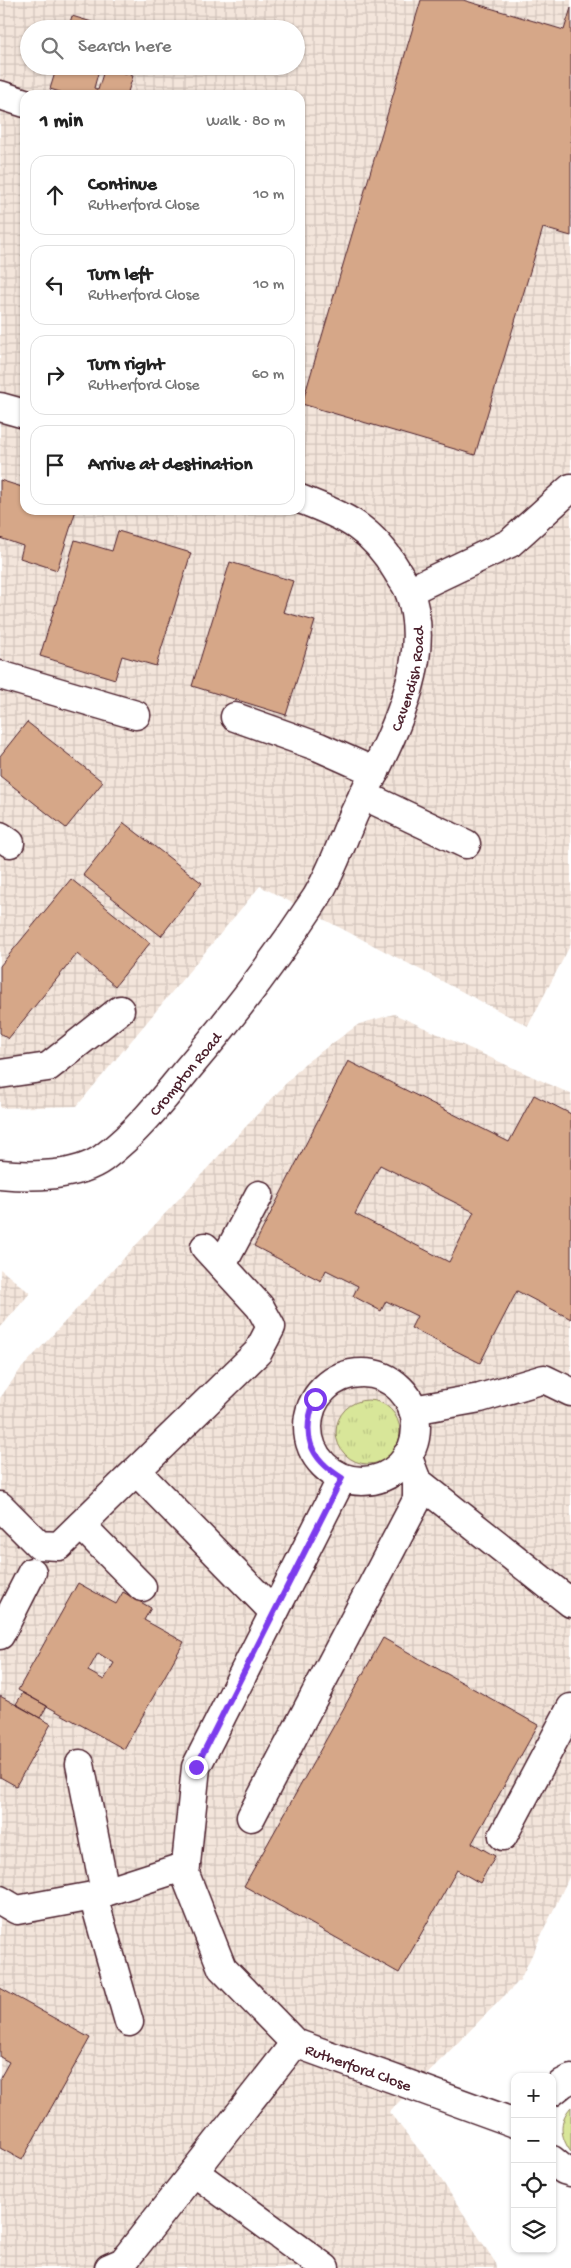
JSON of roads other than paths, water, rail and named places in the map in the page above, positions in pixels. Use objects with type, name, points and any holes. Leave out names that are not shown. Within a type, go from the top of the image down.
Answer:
[{"type":"street","points":[[0,95],[20,101]]},
{"type":"street","points":[[0,407],[20,413]]},
{"type":"street","points":[[409,591],[510,543],[571,488]]},
{"type":"street","name":"Cavendish Road","points":[[305,501],[332,511],[364,530],[384,549],[409,591],[415,620],[416,652],[407,693],[394,730],[317,895]]},
{"type":"street","points":[[0,675],[136,715]]},
{"type":"street","points":[[235,717],[319,747],[369,784],[466,844]]},
{"type":"street","name":"Crompton Road","points":[[0,1174],[22,1176],[68,1172],[102,1159],[149,1116],[238,1009],[317,895]]},
{"type":"street","points":[[0,1074],[48,1067],[120,1010]]},
{"type":"street","points":[[0,1506],[38,1545],[60,1546],[258,1352],[271,1327],[260,1307],[213,1256],[259,1195]]},
{"type":"street","points":[[362,1373],[380,1376],[401,1390],[413,1410],[416,1429],[412,1447],[401,1465],[385,1476],[367,1482],[342,1478],[326,1468],[314,1454],[308,1436],[308,1417],[315,1399],[327,1386],[343,1376],[362,1373]]},
{"type":"street","points":[[413,1410],[480,1398],[544,1379],[571,1392]]},
{"type":"street","points":[[251,1816],[417,1500],[417,1481],[407,1455]]},
{"type":"street","points":[[136,1471],[274,1612]]},
{"type":"street","name":"Rutherford Close","points":[[342,1478],[196,1767],[185,1874],[222,1968],[295,2043],[511,2122]]},
{"type":"street","points":[[417,1481],[571,1603]]},
{"type":"street","points":[[81,1525],[142,1587]]},
{"type":"street","points":[[1,1630],[32,1572]]},
{"type":"street","points":[[503,1836],[571,1708]]},
{"type":"street","points":[[80,1764],[99,1894],[129,2022]]},
{"type":"street","points":[[0,1900],[17,1910],[99,1894],[186,1866]]},
{"type":"street","points":[[109,2268],[123,2262],[295,2043]]},
{"type":"street","points":[[556,2089],[571,2079]]},
{"type":"street","points":[[556,2163],[564,2170],[571,2172]]},
{"type":"street","points":[[194,2172],[325,2268]]}]
